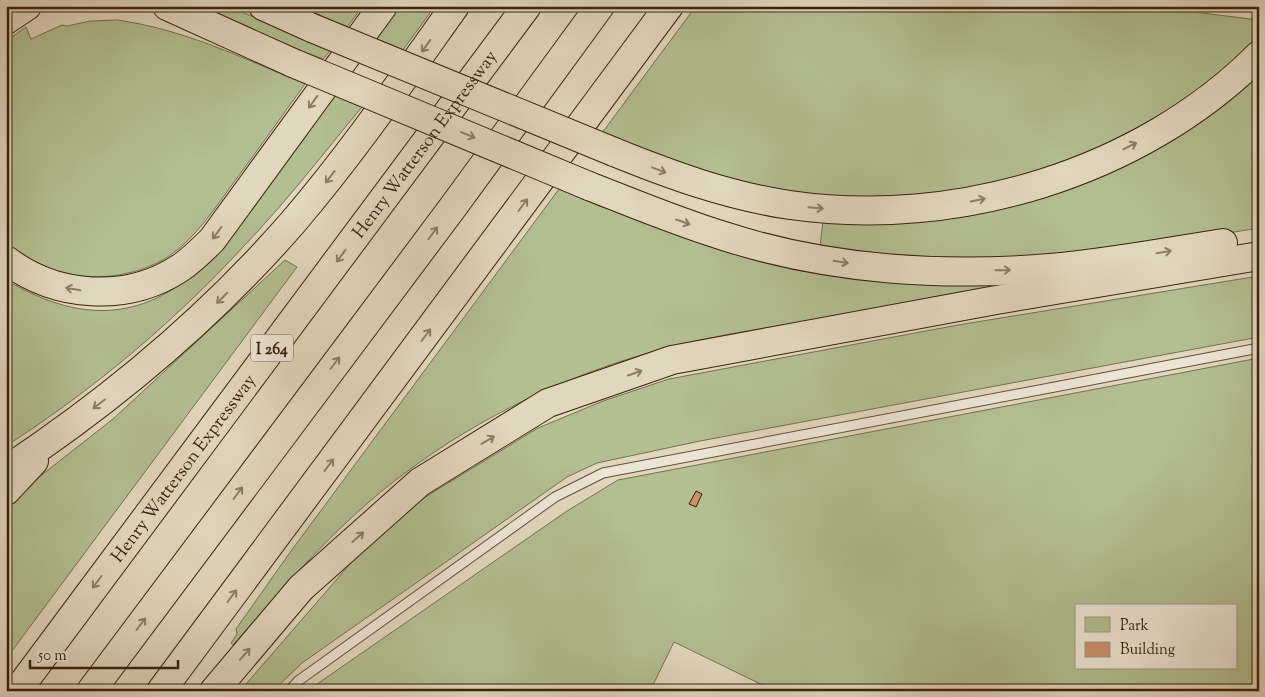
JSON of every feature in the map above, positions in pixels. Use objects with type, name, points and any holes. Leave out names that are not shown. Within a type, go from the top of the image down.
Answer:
[{"type":"highway","points":[[6,20],[27,6]]},
{"type":"highway","points":[[167,6],[294,63],[658,214],[729,238],[812,257],[908,269],[968,271],[1052,268],[1259,238]]},
{"type":"highway","points":[[263,6],[614,152],[708,187],[791,206],[844,210],[907,209],[956,204],[1043,183],[1108,157],[1179,118],[1215,93],[1259,54]]},
{"type":"highway","points":[[6,260],[33,277],[52,284],[74,290],[99,292],[141,286],[180,268],[212,240],[383,6]]},
{"type":"highway","points":[[6,470],[55,437],[140,373],[221,299],[265,253],[340,164],[454,6]]},
{"type":"highway","name":"Henry Watterson Expressway","points":[[16,691],[527,6]]},
{"type":"highway","points":[[91,691],[453,207],[600,6]]},
{"type":"highway","points":[[161,691],[669,6]]},
{"type":"highway","points":[[214,691],[301,588],[420,482],[548,403],[672,360],[1006,299],[1259,256]]},
{"type":"highway","points":[[6,491],[55,437]]},
{"type":"lane","points":[[289,691],[298,681],[555,498],[603,473],[1259,348]]},
{"type":"green space","points":[[184,6],[228,6],[331,50],[323,59],[289,46],[288,49]]},
{"type":"green space","points":[[299,6],[363,6],[347,27]]},
{"type":"green space","points":[[395,6],[435,6],[403,50],[372,37]]},
{"type":"green space","points":[[696,6],[1144,6],[1259,20],[1259,39],[1244,54],[1172,110],[1069,163],[958,193],[844,200],[731,182],[602,133]]},
{"type":"green space","points":[[117,20],[141,24],[189,37],[305,84],[212,212],[179,249],[157,263],[129,273],[99,277],[69,275],[43,265],[6,244],[6,41],[26,27],[31,39],[62,25]]},
{"type":"green space","points":[[1259,71],[1259,228],[1064,256],[998,260],[931,260],[820,248],[823,220],[989,211]]},
{"type":"green space","points":[[333,95],[362,107],[260,229],[190,301],[131,354],[70,402],[6,446],[6,280],[36,295],[64,305],[92,310],[118,309],[144,303],[169,292],[193,275],[218,252]]},
{"type":"green space","points":[[559,189],[602,207],[1006,283],[1006,286],[682,344],[595,370],[528,399],[464,433],[434,452],[381,492],[314,554],[233,645],[231,643],[237,634],[236,629],[291,551]]},
{"type":"green space","points":[[285,260],[297,267],[6,659],[6,503],[113,419]]},
{"type":"green space","points":[[1259,276],[1259,337],[700,441],[597,463],[567,477],[302,663],[273,691],[240,691],[357,556],[422,499],[538,428],[603,401],[669,379],[958,325]]},
{"type":"green space","points":[[1259,358],[1259,691],[775,691],[674,642],[650,691],[307,691],[567,511],[618,480]]},
{"type":"building","points":[[696,491],[702,494],[696,507],[689,504]]}]
